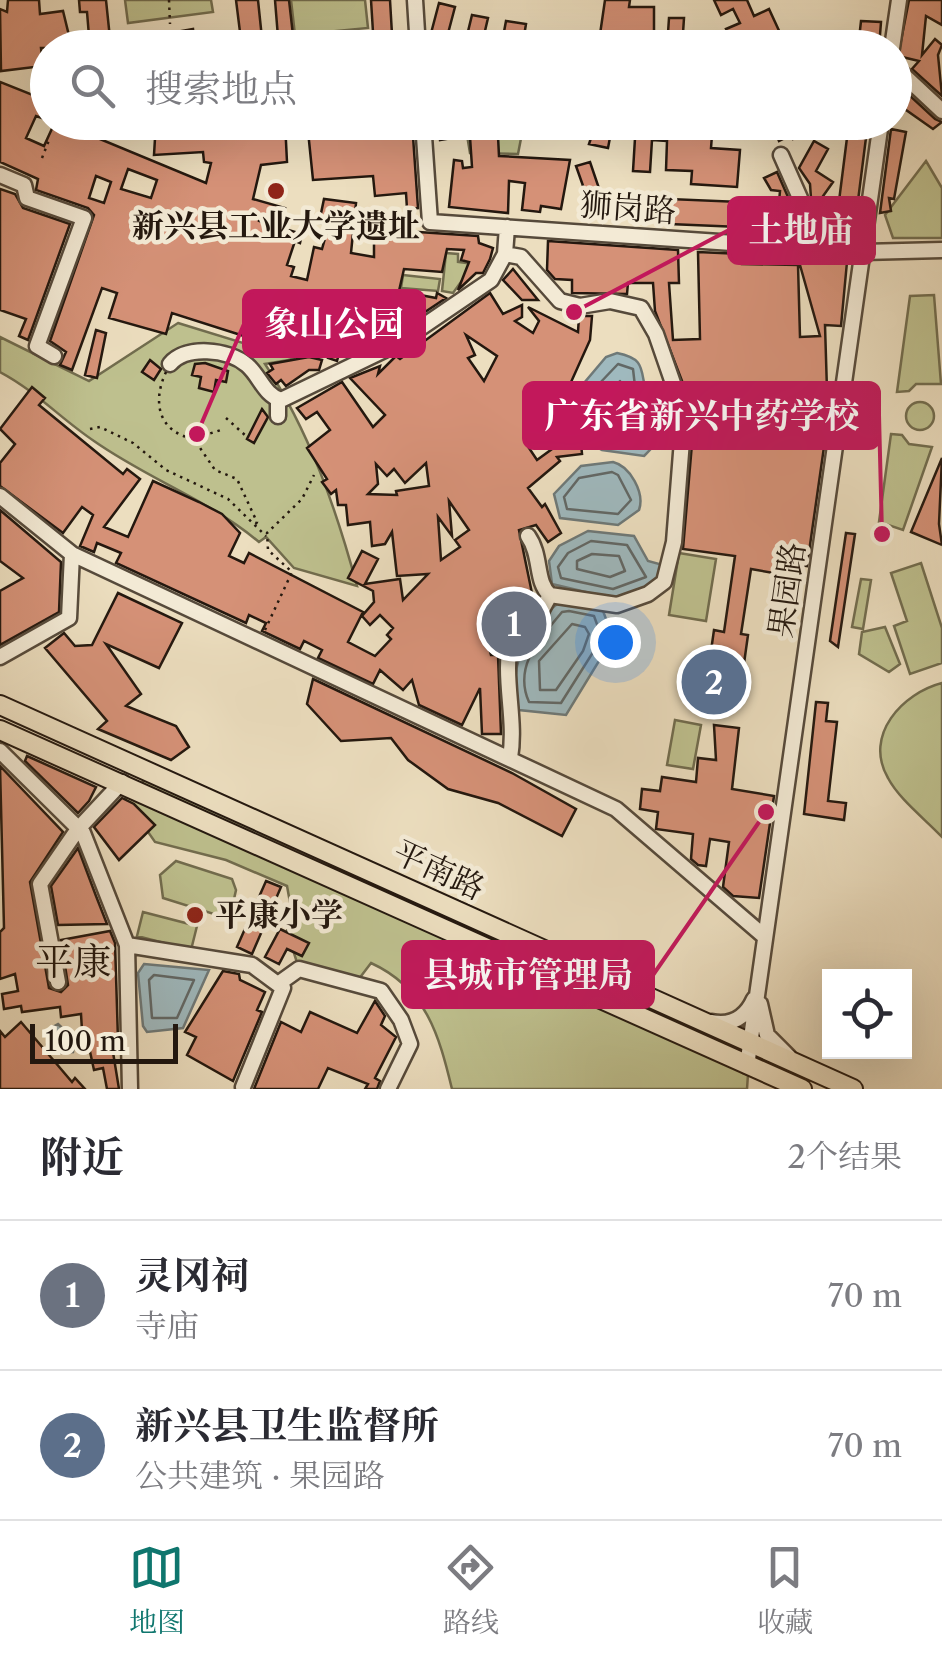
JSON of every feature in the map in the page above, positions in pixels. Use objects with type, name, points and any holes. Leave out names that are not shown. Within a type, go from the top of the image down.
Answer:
[{"type":"main road","name":"平南路","points":[[0,704],[853,1089]]},
{"type":"main road","name":"平南路","points":[[0,730],[802,1089]]},
{"type":"street","points":[[415,0],[417,30]]},
{"type":"street","points":[[895,30],[899,0]]},
{"type":"street","points":[[912,83],[942,112]]},
{"type":"street","name":"狮岗路","points":[[424,140],[430,222],[863,252],[942,250]]},
{"type":"street","name":"果园路","points":[[747,1066],[879,140]]},
{"type":"street","points":[[781,156],[800,198],[790,213],[786,246]]},
{"type":"street","points":[[0,175],[24,186],[27,198],[84,218],[37,346],[54,356]]},
{"type":"street","points":[[278,400],[397,344],[491,280],[506,254],[507,227]]},
{"type":"street","points":[[506,254],[521,257],[560,301],[580,306],[610,302],[641,308],[656,334],[684,415],[674,542],[664,582],[648,594],[617,606],[550,595],[540,579],[539,552],[528,536]]},
{"type":"street","points":[[167,371],[181,353],[197,351],[241,361],[278,400],[278,416]]},
{"type":"street","points":[[0,496],[72,554],[616,809],[765,937]]},
{"type":"street","points":[[0,658],[69,618],[72,554]]},
{"type":"street","points":[[510,758],[512,725],[506,658],[512,635],[538,619],[550,595]]},
{"type":"street","points":[[0,752],[78,828],[127,944],[130,1089]]},
{"type":"street","points":[[58,982],[40,884],[78,828],[122,782]]},
{"type":"street","points":[[127,944],[252,965],[283,988],[243,1087]]},
{"type":"street","points":[[278,984],[299,969],[381,991],[401,1020],[410,1044],[388,1089]]},
{"type":"street","points":[[693,1019],[731,1023],[752,1005],[758,989]]},
{"type":"street","points":[[758,989],[767,1035],[801,1067]]},
{"type":"path","points":[[169,0],[170,24]]},
{"type":"path","points":[[42,158],[49,140]]},
{"type":"path","points":[[158,374],[167,371]]},
{"type":"path","points":[[167,371],[156,399],[159,411],[176,432],[194,439],[215,470],[237,479],[256,522],[254,527]]},
{"type":"path","points":[[226,418],[246,436]]},
{"type":"path","points":[[90,430],[100,428],[133,443],[166,470],[228,498],[266,536],[268,550],[292,572],[260,641]]},
{"type":"path","points":[[194,439],[221,430]]},
{"type":"path","points":[[266,536],[302,499],[314,475]]},
{"type":"green space","points":[[125,0],[211,0],[213,12],[128,23]]},
{"type":"green space","points":[[291,0],[365,0],[368,28],[294,30]]},
{"type":"green space","points":[[468,140],[521,140],[518,154],[470,153]]},
{"type":"green space","points":[[926,161],[942,188],[942,238],[893,238],[885,215]]},
{"type":"green space","points":[[446,253],[458,254],[458,262],[474,264],[453,293],[442,291]]},
{"type":"green space","points":[[403,275],[440,279],[438,291],[401,288]]},
{"type":"green space","points":[[934,295],[941,384],[916,384],[909,391],[897,392],[910,296]]},
{"type":"green space","points":[[178,323],[295,359],[265,364],[320,471],[357,586],[294,568],[266,537],[259,542],[220,514],[115,455],[0,372],[0,337],[89,381]]},
{"type":"green space","points":[[920,402],[930,406],[934,416],[930,426],[920,430],[910,426],[906,416],[910,406]]},
{"type":"green space","points":[[891,434],[902,435],[909,444],[932,447],[903,530],[879,522]]},
{"type":"green space","points":[[679,553],[716,559],[706,621],[669,615]]},
{"type":"green space","points":[[921,563],[942,628],[942,663],[910,674],[894,626],[907,621],[891,573]]},
{"type":"green space","points":[[861,579],[871,580],[863,629],[852,627]]},
{"type":"green space","points":[[885,627],[900,664],[889,672],[859,654],[862,632]]},
{"type":"green space","points":[[942,683],[942,837],[893,786],[882,762],[880,746],[891,718],[901,706]]},
{"type":"green space","points":[[675,720],[701,725],[693,769],[667,765]]},
{"type":"green space","points":[[153,772],[750,1045],[747,1089],[452,1089],[442,1050],[427,1015],[390,973],[371,963],[355,984],[299,969],[287,931],[291,908],[287,886],[226,860],[155,842],[125,799]]},
{"type":"green space","points":[[176,861],[232,879],[236,890],[232,908],[220,916],[163,898],[160,875]]},
{"type":"green space","points":[[143,912],[197,926],[191,950],[137,936]]},
{"type":"water","points":[[617,353],[633,358],[640,366],[660,424],[659,438],[644,456],[602,450],[572,433],[568,402],[606,357]]},
{"type":"water","points":[[613,462],[635,481],[639,510],[618,525],[560,518],[554,494],[581,466]]},
{"type":"water","points":[[588,531],[634,536],[648,561],[663,565],[655,584],[615,599],[552,584],[549,561],[559,546]]},
{"type":"water","points":[[562,601],[602,608],[613,638],[566,715],[519,710],[515,679],[522,649],[538,622]]},
{"type":"water","points":[[144,964],[209,970],[183,1028],[147,1032],[143,1026],[138,973]]},
{"type":"water","points":[[58,1024],[75,1040],[73,1052],[60,1053],[47,1044],[51,1028]]},
{"type":"building","points":[[8,0],[39,0],[40,14],[63,11],[68,30],[30,30],[30,68],[1,71],[0,9],[7,12]]},
{"type":"building","points":[[79,0],[106,0],[109,30],[88,30],[87,12],[80,12]]},
{"type":"building","points":[[236,0],[258,0],[261,30],[240,30]]},
{"type":"building","points":[[275,0],[289,0],[292,30],[277,30]]},
{"type":"building","points":[[371,0],[390,0],[392,30],[373,30]]},
{"type":"building","points":[[605,0],[630,0],[629,7],[654,7],[654,30],[601,30]]},
{"type":"building","points":[[714,0],[747,0],[754,16],[769,9],[779,30],[726,30],[740,23],[733,9],[721,15]]},
{"type":"building","points":[[909,0],[942,0],[942,25],[926,16],[922,55],[935,39],[942,45],[938,55],[942,96],[912,69],[919,61],[912,59],[912,30],[903,30]]},
{"type":"building","points":[[439,3],[455,7],[449,30],[432,30]]},
{"type":"building","points":[[472,15],[488,18],[485,30],[468,30]]},
{"type":"building","points":[[669,18],[684,18],[683,30],[668,30]]},
{"type":"building","points":[[506,21],[526,24],[525,30],[504,30]]},
{"type":"building","points":[[861,21],[881,22],[880,30],[860,30]]},
{"type":"building","points":[[0,82],[30,94],[30,129],[26,138],[30,140],[44,146],[47,140],[102,140],[206,183],[211,163],[204,162],[203,152],[154,155],[155,140],[286,140],[287,162],[261,165],[253,199],[285,208],[282,219],[260,216],[259,221],[302,234],[300,243],[295,241],[287,265],[294,267],[291,276],[307,280],[314,247],[322,249],[329,224],[319,223],[324,199],[356,203],[351,253],[374,257],[374,229],[478,236],[479,243],[493,248],[483,273],[476,273],[458,290],[469,262],[461,260],[464,250],[447,249],[442,272],[404,269],[399,291],[436,298],[437,293],[446,298],[410,322],[397,319],[393,334],[372,344],[342,343],[337,361],[328,358],[335,328],[314,322],[303,355],[172,313],[166,334],[109,318],[117,293],[102,288],[72,370],[60,365],[66,352],[50,341],[94,215],[88,208],[36,190],[38,179],[0,162]],"holes":[[[128,169],[157,180],[151,198],[121,189]],[[96,176],[111,182],[104,203],[89,198]]]},
{"type":"building","points":[[912,98],[942,122],[933,129],[912,114]]},
{"type":"building","points":[[309,140],[413,140],[418,208],[407,209],[406,193],[375,196],[373,176],[313,180]]},
{"type":"building","points":[[470,140],[498,140],[499,156],[570,160],[561,209],[541,206],[540,212],[522,210],[525,183],[509,181],[508,213],[449,207],[454,160],[462,161],[463,168],[472,167]]},
{"type":"building","points":[[590,140],[610,140],[608,148],[589,144]]},
{"type":"building","points":[[635,140],[652,140],[650,172],[633,171]]},
{"type":"building","points":[[652,140],[712,140],[711,148],[740,150],[737,187],[691,184],[692,171],[666,170],[667,141]]},
{"type":"building","points":[[847,140],[866,140],[853,240],[798,233],[811,198],[810,184],[799,168],[814,141],[828,149],[816,171],[833,182],[811,213],[837,217]]},
{"type":"building","points":[[890,140],[905,140],[894,199],[889,198],[891,211],[880,213]]},
{"type":"building","points":[[590,162],[606,209],[593,214],[576,166]]},
{"type":"building","points":[[777,172],[788,197],[778,213],[780,191],[771,190],[764,178]]},
{"type":"building","points":[[0,189],[15,194],[23,208],[70,224],[28,340],[19,336],[26,319],[0,310]]},
{"type":"building","points":[[617,193],[670,203],[670,199],[766,203],[765,228],[669,224],[613,214]]},
{"type":"building","points":[[548,241],[678,250],[679,283],[669,283],[673,340],[700,339],[698,252],[742,254],[742,264],[798,265],[800,337],[820,336],[798,258],[847,262],[841,326],[825,325],[828,423],[812,424],[811,418],[694,426],[694,412],[655,311],[653,283],[628,283],[627,294],[572,293],[572,280],[555,279],[547,270]]},
{"type":"building","points":[[513,269],[538,300],[522,300],[503,280]]},
{"type":"building","points":[[490,293],[503,314],[522,305],[522,317],[515,321],[533,333],[539,321],[528,307],[578,332],[579,316],[592,316],[590,340],[567,391],[562,388],[561,416],[525,442],[537,460],[552,449],[553,428],[565,429],[564,445],[581,443],[582,454],[557,457],[560,461],[528,488],[542,507],[545,504],[561,533],[548,542],[536,525],[519,530],[534,603],[529,612],[507,623],[500,639],[485,632],[491,655],[498,655],[501,734],[482,734],[480,688],[462,725],[419,705],[412,680],[403,690],[380,670],[373,684],[318,658],[322,650],[304,641],[300,649],[262,631],[266,623],[249,615],[246,623],[116,563],[121,553],[97,543],[94,552],[80,546],[93,515],[82,507],[63,533],[0,486],[0,463],[15,444],[0,429],[32,387],[45,398],[39,405],[123,474],[127,469],[140,479],[104,527],[128,537],[153,481],[199,502],[222,514],[240,533],[229,556],[244,563],[249,553],[363,612],[348,642],[375,656],[391,639],[387,635],[393,628],[380,615],[370,625],[362,616],[374,602],[373,591],[348,578],[362,551],[378,559],[365,584],[400,579],[403,600],[428,574],[397,576],[392,532],[385,544],[372,546],[370,522],[348,525],[346,505],[338,505],[336,490],[331,494],[322,482],[327,479],[307,448],[330,430],[317,412],[306,419],[297,408],[342,382],[373,427],[385,415],[350,378],[380,366],[378,374],[396,356],[400,359]],"holes":[[[466,335],[497,356],[484,381],[468,358],[475,355]],[[426,463],[429,486],[396,491],[397,495],[368,494],[378,484],[376,464],[387,476],[394,469],[405,483]],[[449,501],[469,530],[455,540],[460,547],[441,560],[438,517],[452,536]]]},
{"type":"building","points":[[96,330],[106,333],[97,378],[85,375]]},
{"type":"building","points":[[309,357],[322,360],[319,370],[309,370],[286,386],[281,380],[276,384],[267,373],[273,369],[270,364]]},
{"type":"building","points":[[150,360],[161,369],[154,380],[142,372]]},
{"type":"building","points":[[205,363],[228,371],[226,382],[216,380],[214,392],[199,388],[201,377],[192,375],[195,364]]},
{"type":"building","points":[[262,409],[268,417],[254,443],[247,439]]},
{"type":"building","points":[[693,432],[824,447],[807,566],[793,564],[791,576],[751,569],[741,634],[748,635],[738,706],[684,699],[689,663],[709,665],[714,630],[724,632],[735,556],[683,549]]},
{"type":"building","points":[[942,458],[939,524],[942,545],[911,532]]},
{"type":"building","points":[[0,510],[61,562],[59,612],[0,645],[0,591],[23,578],[0,561]]},
{"type":"building","points":[[846,533],[855,534],[838,647],[830,641]]},
{"type":"building","points":[[118,593],[182,623],[159,668],[106,644],[141,694],[126,706],[176,726],[189,747],[171,760],[98,729],[107,721],[45,648],[64,633],[75,646],[92,645]]},
{"type":"building","points":[[313,679],[512,773],[576,809],[562,836],[498,803],[448,789],[408,760],[391,738],[341,741],[307,704]]},
{"type":"building","points":[[816,702],[828,703],[826,721],[837,722],[828,801],[846,803],[844,820],[804,814]]},
{"type":"building","points":[[714,725],[739,728],[732,789],[774,796],[759,898],[733,896],[723,887],[729,842],[710,839],[706,866],[698,865],[691,859],[693,834],[656,829],[658,812],[640,809],[642,789],[660,791],[662,777],[696,782],[698,758],[716,760]]},
{"type":"building","points":[[27,756],[96,787],[89,801],[78,813],[25,761]]},
{"type":"building","points":[[0,766],[63,832],[30,882],[49,988],[61,992],[68,985],[61,940],[110,931],[115,943],[118,1040],[111,1040],[119,1089],[107,1089],[103,1068],[94,1070],[89,1047],[83,1047],[81,1014],[61,1017],[60,1007],[22,1012],[21,1006],[4,1009],[2,994],[18,991],[15,974],[0,979],[0,932],[4,928]]},
{"type":"building","points":[[122,798],[155,825],[119,860],[94,827]]},
{"type":"building","points":[[78,848],[107,924],[58,925],[51,886]]},
{"type":"building","points":[[266,881],[281,887],[252,954],[237,947]]},
{"type":"building","points":[[280,929],[309,943],[302,956],[287,949],[279,964],[265,957]]},
{"type":"building","points":[[223,971],[239,974],[240,980],[265,992],[257,1010],[262,1012],[233,1081],[187,1055],[196,1037],[185,1032]]},
{"type":"building","points":[[375,1001],[385,1016],[381,1025],[396,1037],[375,1078],[380,1081],[377,1089],[365,1089],[368,1084],[328,1068],[318,1089],[254,1089],[281,1022],[301,1032],[310,1012],[357,1033]]},
{"type":"building","points":[[21,1022],[72,1082],[75,1078],[85,1089],[0,1089],[0,1031],[5,1037]]},
{"type":"place","name":"新兴县工业大学遗址","points":[[276,191]]},
{"type":"place","name":"土地庙","points":[[574,312]]},
{"type":"place","name":"象山公园","points":[[197,434]]},
{"type":"place","name":"广东省新兴中药学校","points":[[882,534]]},
{"type":"place","name":"灵冈祠","points":[[514,624]]},
{"type":"place","name":"新兴县卫生监督所","points":[[714,682]]},
{"type":"place","name":"县城市管理局","points":[[766,812]]},
{"type":"place","name":"平康小学","points":[[195,915]]},
{"type":"district","name":"平康","points":[[73,962]]}]
